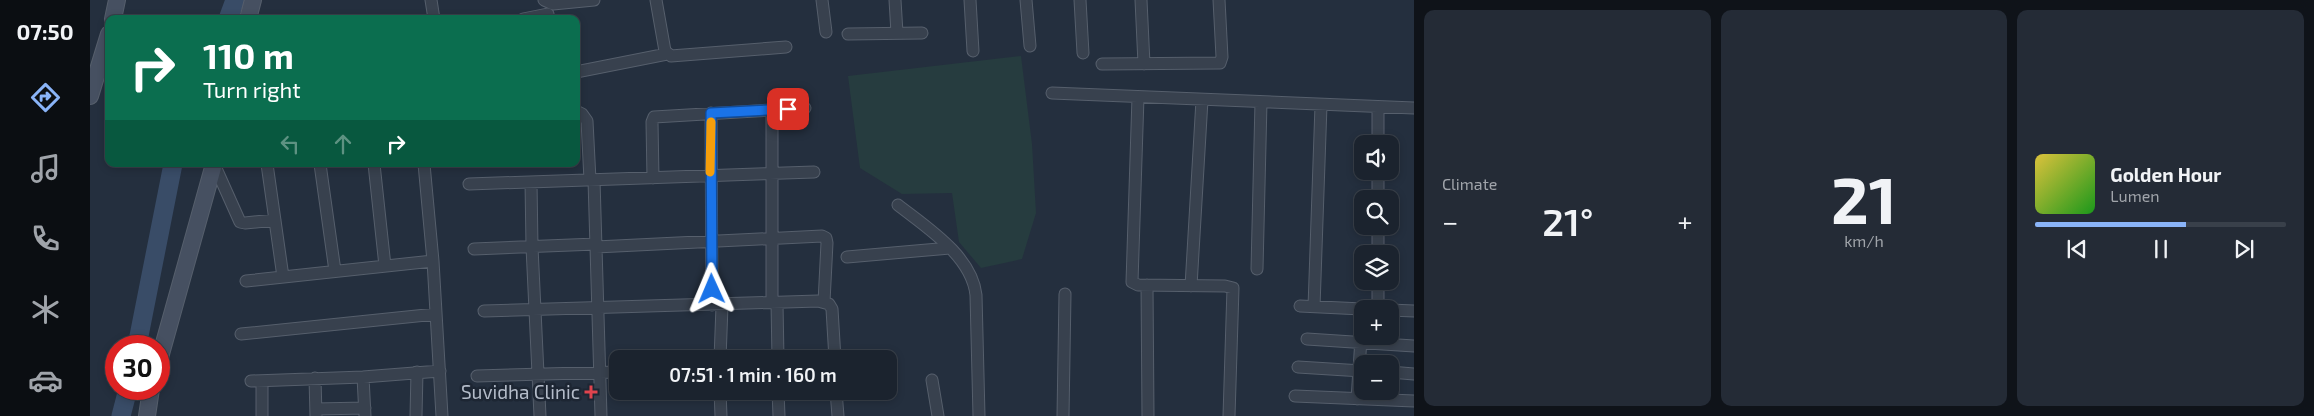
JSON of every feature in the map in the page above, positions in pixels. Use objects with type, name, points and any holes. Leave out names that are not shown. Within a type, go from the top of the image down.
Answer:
[{"type":"street","points":[[114,15],[117,0]]},
{"type":"street","points":[[249,15],[253,0]]},
{"type":"street","points":[[431,0],[433,15]]},
{"type":"street","points":[[545,1],[553,4],[594,0]]},
{"type":"street","points":[[656,0],[667,54]]},
{"type":"street","points":[[822,0],[826,32]]},
{"type":"street","points":[[895,0],[896,33]]},
{"type":"street","points":[[970,0],[973,51]]},
{"type":"street","points":[[1026,0],[1030,46]]},
{"type":"street","points":[[1080,0],[1083,54]]},
{"type":"street","points":[[1141,0],[1144,64]]},
{"type":"street","points":[[1102,64],[1220,63],[1222,57],[1219,0]]},
{"type":"street","points":[[545,1],[548,15]]},
{"type":"street","points":[[848,34],[922,33]]},
{"type":"street","points":[[90,96],[105,47]]},
{"type":"street","points":[[580,71],[667,54],[676,57],[786,47]]},
{"type":"street","points":[[1052,93],[1414,108]]},
{"type":"street","points":[[1138,97],[1132,278],[1134,284],[1224,286],[1233,288],[1229,416]]},
{"type":"street","points":[[1191,286],[1202,100]]},
{"type":"street","points":[[1257,269],[1261,102]]},
{"type":"street","points":[[1314,307],[1321,104]]},
{"type":"street","points":[[1378,107],[1378,135]]},
{"type":"street","points":[[654,178],[652,122],[654,117],[805,108]]},
{"type":"street","points":[[772,110],[772,239],[778,350]]},
{"type":"street","points":[[580,113],[587,121],[592,180],[601,416]]},
{"type":"street","points":[[711,113],[711,242],[720,350]]},
{"type":"street","points":[[166,335],[213,167]]},
{"type":"street","points":[[215,167],[240,222],[245,224],[275,220]]},
{"type":"street","points":[[267,167],[283,277]]},
{"type":"street","points":[[320,167],[335,272]]},
{"type":"street","points":[[374,167],[385,266]]},
{"type":"street","points":[[424,167],[433,261],[442,416]]},
{"type":"street","points":[[469,184],[814,172]]},
{"type":"street","points":[[531,182],[534,310],[540,416]]},
{"type":"street","points":[[898,205],[950,248],[973,280],[975,288],[979,416]]},
{"type":"street","points":[[474,249],[711,242],[816,236],[826,238],[824,302]]},
{"type":"street","points":[[847,257],[950,248]]},
{"type":"street","points":[[246,281],[433,261]]},
{"type":"street","points":[[1147,285],[1148,416]]},
{"type":"street","points":[[1064,416],[1065,294]]},
{"type":"street","points":[[484,311],[824,302],[829,304],[832,310],[834,350]]},
{"type":"street","points":[[1300,306],[1354,309]]},
{"type":"street","points":[[1399,310],[1414,311]]},
{"type":"street","points":[[241,334],[436,314]]},
{"type":"street","points":[[1307,339],[1354,342]]},
{"type":"street","points":[[1396,345],[1414,346]]},
{"type":"street","points":[[1298,367],[1354,371]]},
{"type":"street","points":[[262,416],[257,381],[363,377],[440,371]]},
{"type":"street","points":[[416,416],[417,372]]},
{"type":"street","points":[[477,376],[609,372]]},
{"type":"street","points":[[1399,373],[1414,374]]},
{"type":"street","points":[[315,378],[316,412],[365,412],[363,377]]},
{"type":"street","points":[[932,380],[938,416]]},
{"type":"street","points":[[1295,396],[1354,399]]},
{"type":"street","points":[[147,416],[149,400]]},
{"type":"street","points":[[720,400],[721,416]]},
{"type":"street","points":[[778,400],[779,416]]},
{"type":"street","points":[[837,400],[838,416]]},
{"type":"street","points":[[1386,400],[1414,401]]},
{"type":"green space","points":[[1021,56],[1032,144],[1036,213],[1022,259],[981,268],[959,242],[952,193],[902,194],[860,168],[848,76]]},
{"type":"waterway","points":[[229,15],[235,0]]},
{"type":"waterway","points":[[139,335],[172,167]]},
{"type":"waterway","points":[[121,416],[125,400]]},
{"type":"slow traffic","points":[[710,172],[711,122]]},
{"type":"place","name":"Suvidha Clinic","points":[[591,392]]},
{"type":"route","points":[[712,289],[711,113],[788,109]]}]
